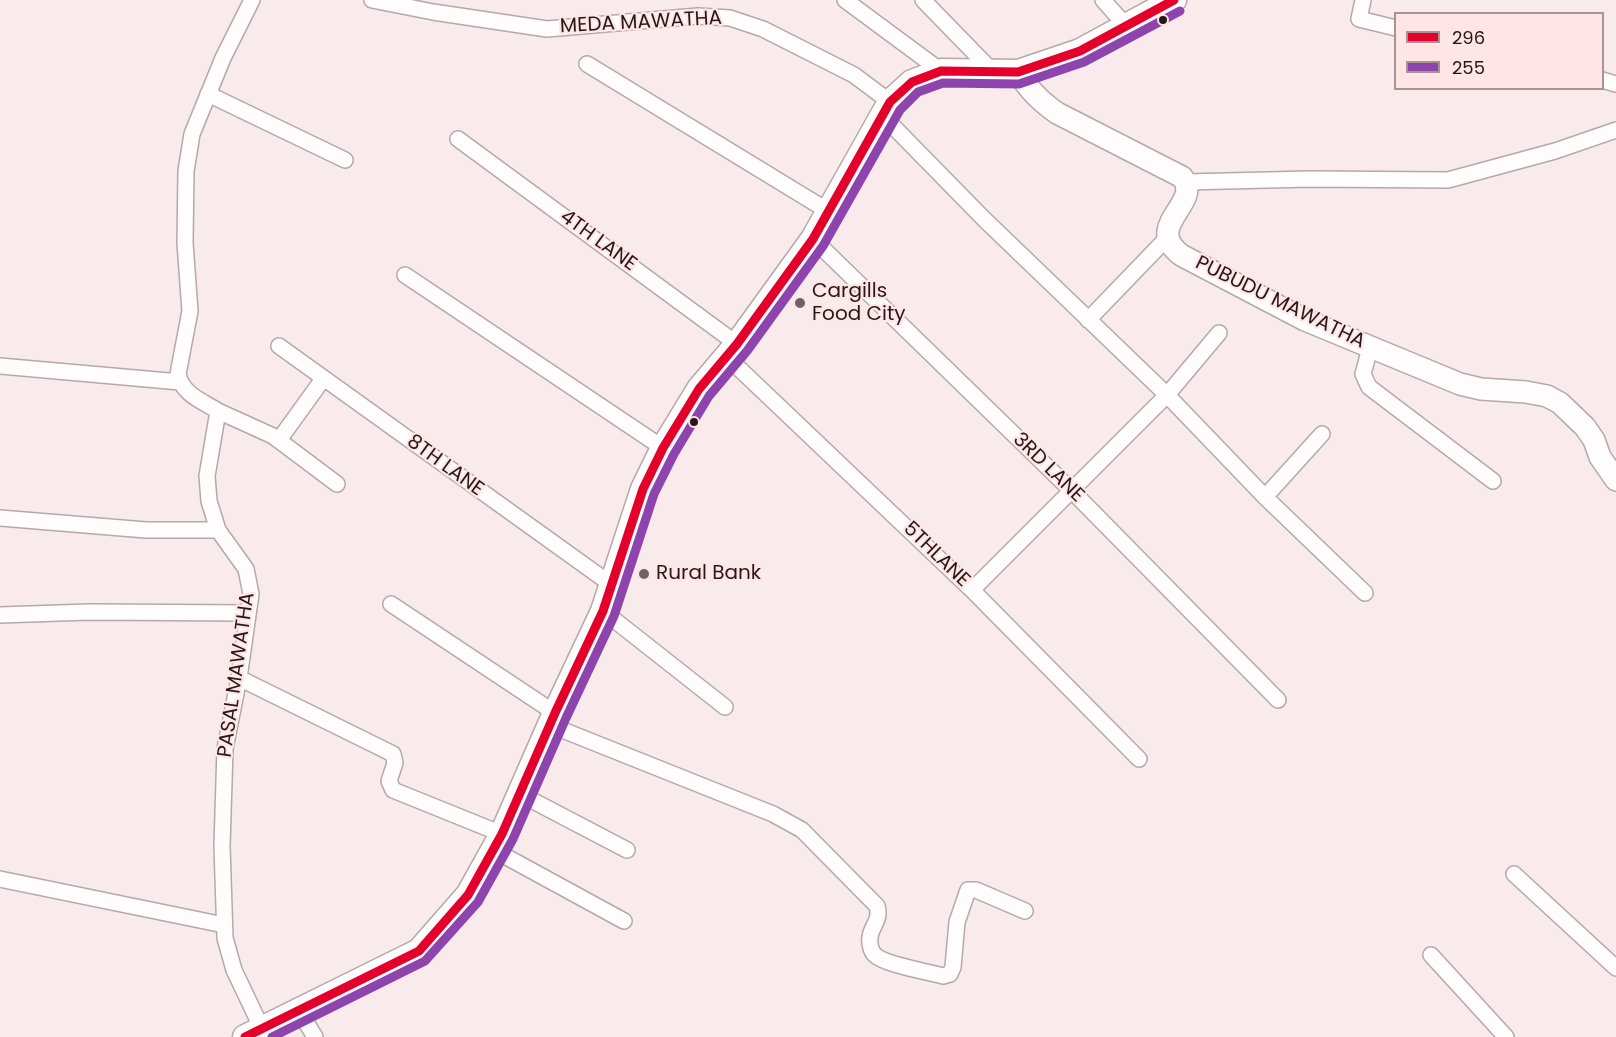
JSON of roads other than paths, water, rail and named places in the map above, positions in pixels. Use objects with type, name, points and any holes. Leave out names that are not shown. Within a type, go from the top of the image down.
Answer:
[{"type":"main road","points":[[253,1033],[419,951],[468,895],[520,794],[603,610],[643,489],[663,448],[699,389],[732,350],[813,239],[886,108],[912,82],[941,71],[1018,72],[1080,51],[1174,0]]},
{"type":"street","points":[[252,0],[223,58],[192,134],[186,171],[184,243],[190,311],[178,374],[187,392],[218,411],[279,440],[337,484]]},
{"type":"street","name":"MEDA MAWATHA","points":[[372,0],[433,12],[547,29],[698,16],[730,18],[763,29],[854,75],[984,219],[1167,395],[1265,497],[1365,593]]},
{"type":"street","points":[[845,0],[941,71]]},
{"type":"street","points":[[923,0],[994,73]]},
{"type":"street","points":[[1103,0],[1127,27]]},
{"type":"street","points":[[1363,0],[1359,19],[1394,28]]},
{"type":"street","points":[[588,64],[828,211]]},
{"type":"street","points":[[1018,72],[1030,91],[1057,113],[1176,172],[1186,182],[1188,191],[1172,218],[1168,237],[1088,320]]},
{"type":"street","points":[[208,94],[345,160]]},
{"type":"street","points":[[1186,182],[1309,179],[1449,180],[1555,151],[1616,130]]},
{"type":"street","name":"4TH LANE","points":[[458,139],[732,350]]},
{"type":"street","name":"PUBUDU MAWATHA","points":[[1168,237],[1174,249],[1190,259],[1305,320],[1371,348],[1460,384],[1481,389],[1526,392],[1546,396],[1560,403],[1585,427],[1594,440],[1600,457],[1616,480]]},
{"type":"street","name":"3RD LANE","points":[[813,239],[1072,491],[1278,700]]},
{"type":"street","points":[[405,275],[663,448]]},
{"type":"street","points":[[972,590],[1167,395],[1219,333]]},
{"type":"street","name":"8TH LANE","points":[[279,346],[612,585]]},
{"type":"street","points":[[1371,348],[1363,374],[1369,387],[1493,481]]},
{"type":"street","name":"5THLANE","points":[[732,350],[1139,759]]},
{"type":"street","points":[[0,366],[180,382]]},
{"type":"street","points":[[279,440],[323,379]]},
{"type":"street","name":"PASAL MAWATHA","points":[[218,411],[207,476],[209,501],[218,530],[246,568],[251,594],[239,678],[225,749],[222,846],[224,925],[225,938],[253,1033]]},
{"type":"street","points":[[1265,497],[1322,434]]},
{"type":"street","points":[[0,518],[146,530],[218,530]]},
{"type":"street","points":[[391,603],[552,719],[773,814],[802,830],[878,906],[879,915],[870,938],[872,952],[876,957],[943,976],[950,974],[953,967],[957,922],[968,890],[976,890],[1025,911]]},
{"type":"street","points":[[603,610],[725,707]]},
{"type":"street","points":[[0,615],[89,612],[248,613]]},
{"type":"street","points":[[239,678],[393,754],[395,763],[389,781],[393,790],[497,841],[624,921]]},
{"type":"street","points":[[520,794],[627,850]]},
{"type":"street","points":[[1514,874],[1616,968]]},
{"type":"street","points":[[0,879],[224,925]]},
{"type":"street","points":[[1431,955],[1506,1037]]},
{"type":"street","points":[[298,1009],[315,1037]]},
{"type":"place","name":"Cargills Food City","points":[[800,303]]},
{"type":"place","name":"Rural Bank","points":[[644,574]]}]
